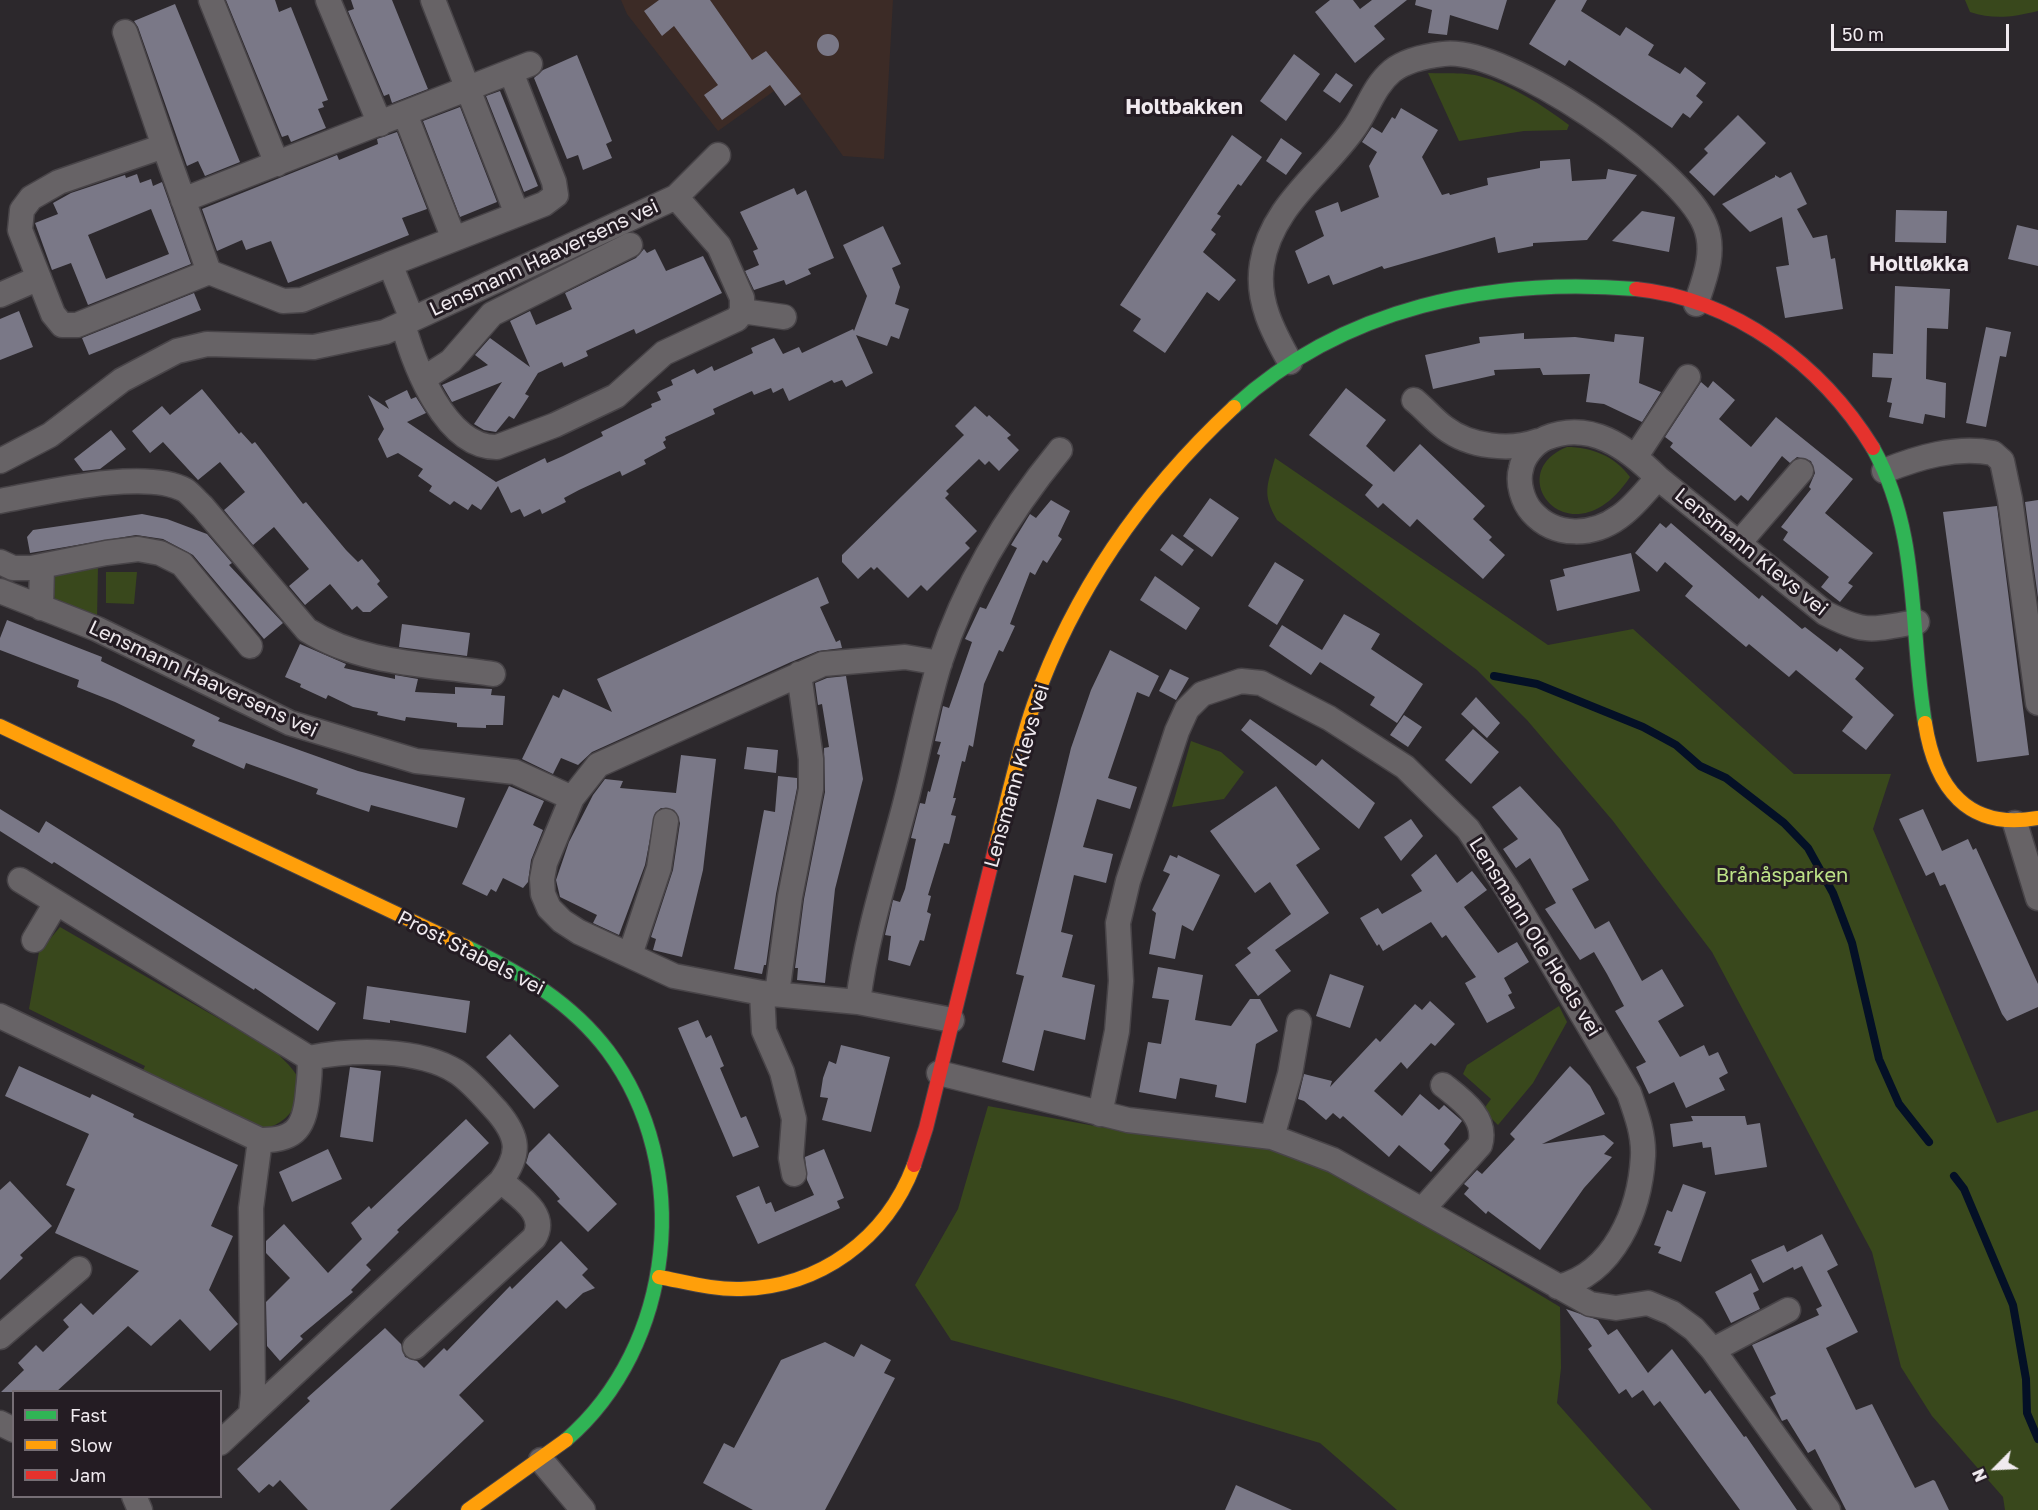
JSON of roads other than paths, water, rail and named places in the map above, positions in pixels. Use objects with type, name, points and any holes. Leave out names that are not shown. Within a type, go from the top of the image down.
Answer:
[{"type":"street","points":[[211,0],[277,164]]},
{"type":"street","points":[[328,0],[380,124]]},
{"type":"street","points":[[433,0],[517,214]]},
{"type":"street","points":[[125,32],[209,272]]},
{"type":"street","points":[[1290,362],[1273,333],[1260,293],[1262,263],[1273,228],[1292,199],[1354,128],[1377,87],[1393,70],[1419,58],[1447,53],[1472,55],[1505,66],[1555,92],[1670,178],[1698,209],[1706,227],[1710,245],[1708,268],[1696,304]]},
{"type":"street","points":[[164,146],[59,183],[31,198],[22,210],[20,230],[53,314],[62,325],[76,326],[209,272],[283,301],[302,300],[544,204],[556,195],[521,68],[183,200]]},
{"type":"street","points":[[405,114],[454,239]]},
{"type":"street","name":"Lensmann Haaversens vei","points":[[0,461],[51,435],[122,380],[177,351],[207,344],[314,347],[348,341],[407,322],[675,196],[718,155]]},
{"type":"street","name":"Lensmann Haaversens vei","points":[[390,264],[407,322],[411,355],[423,379],[452,424],[480,444],[497,447],[555,425],[616,396],[664,353],[737,319],[742,311],[742,298],[719,246],[675,196]]},
{"type":"street","name":"Lensmann Haaversens vei","points":[[423,379],[451,361],[492,314],[630,245]]},
{"type":"street","points":[[0,295],[39,278]]},
{"type":"street","name":"Lensmann Klevs vei","points":[[659,1277],[738,1289],[773,1286],[819,1270],[857,1248],[888,1215],[909,1179],[926,1128],[1017,760],[1040,687],[1062,635],[1097,570],[1140,506],[1170,468],[1206,431],[1290,362],[1370,322],[1419,305],[1472,293],[1526,287],[1593,286],[1653,291],[1731,318],[1779,344],[1816,376],[1842,404],[1865,436],[1896,499],[1905,530],[1917,622],[1924,722],[1935,769],[1949,788],[1969,807],[1989,818],[2014,823],[2038,818]]},
{"type":"street","points":[[742,311],[784,317]]},
{"type":"street","points":[[1636,456],[1688,377]]},
{"type":"street","name":"Lensmann Klevs vei","points":[[1414,400],[1447,430],[1463,437],[1510,448],[1574,430],[1594,434],[1636,456],[1658,478],[1825,613],[1851,627],[1870,630],[1917,622]]},
{"type":"street","name":"Lensmann Klevs vei","points":[[1538,441],[1526,456],[1521,469],[1520,482],[1529,508],[1541,522],[1556,529],[1590,531],[1607,524],[1621,516],[1658,478]]},
{"type":"street","points":[[858,1002],[871,929],[940,663],[974,580],[1027,491],[1060,450]]},
{"type":"street","points":[[1884,471],[1929,456],[1956,450],[1994,453],[2002,461],[2010,500],[2038,703]]},
{"type":"street","points":[[1739,543],[1801,471]]},
{"type":"street","points":[[0,501],[108,482],[163,484],[185,490],[202,506],[307,630],[325,641],[381,660],[493,674]]},
{"type":"street","points":[[0,562],[13,568],[42,566],[138,549],[160,553],[182,564],[250,646]]},
{"type":"street","points":[[41,608],[42,566]]},
{"type":"street","name":"Lensmann Haaversens vei","points":[[0,591],[97,629],[290,723],[416,762],[515,772],[572,798]]},
{"type":"street","points":[[940,663],[905,657],[824,664],[598,765],[572,798],[545,863],[542,879],[543,894],[549,908],[562,921],[579,932],[674,976],[770,993],[858,1002],[952,1020]]},
{"type":"street","points":[[794,1174],[791,1158],[793,1112],[782,1072],[764,1031],[811,789],[811,759],[799,674]]},
{"type":"street","name":"Lensmann Ole Hoels vei","points":[[1100,1114],[1117,1031],[1121,981],[1118,924],[1128,881],[1177,731],[1187,709],[1202,694],[1241,681],[1261,683],[1329,718],[1405,767],[1468,829],[1509,891],[1629,1093],[1639,1121],[1643,1155],[1631,1216],[1616,1244],[1596,1268],[1578,1282],[1558,1287]]},
{"type":"street","name":"Prost Stabels vei","points":[[0,726],[504,964],[552,994],[598,1039],[623,1077],[642,1113],[658,1163],[662,1191],[663,1218],[659,1277],[650,1315],[618,1379],[587,1419],[542,1460],[468,1510]]},
{"type":"street","points":[[630,956],[659,868],[666,821]]},
{"type":"street","points":[[2014,823],[2038,898]]},
{"type":"street","points":[[20,880],[309,1058],[341,1052],[372,1052],[426,1060],[459,1073],[504,1120],[512,1137],[517,1152],[514,1163],[501,1180],[222,1441]]},
{"type":"street","points":[[34,940],[56,903]]},
{"type":"street","points":[[1,1020],[260,1140],[281,1140],[293,1134],[302,1122],[307,1106],[311,1072],[309,1058]]},
{"type":"street","points":[[1272,1137],[1290,1074],[1299,1022]]},
{"type":"street","points":[[939,1073],[1128,1120],[1272,1137],[1333,1160],[1590,1304],[1617,1308],[1648,1303],[1672,1313],[1694,1329],[1713,1350],[1828,1510]]},
{"type":"street","points":[[1422,1210],[1480,1145],[1483,1132],[1478,1119],[1465,1103],[1443,1085]]},
{"type":"street","points":[[251,1414],[254,1393],[251,1209],[260,1140]]},
{"type":"street","points":[[415,1347],[534,1238],[540,1229],[540,1221],[530,1207],[501,1180]]},
{"type":"street","points":[[0,1337],[79,1269]]},
{"type":"street","points":[[1713,1350],[1788,1310]]},
{"type":"street","points":[[542,1460],[583,1510]]},
{"type":"waterway","points":[[1494,676],[1537,684],[1643,727],[1676,745],[1700,766],[1726,778],[1784,823],[1808,848],[1833,893],[1852,943],[1879,1059],[1899,1104],[1929,1142]]},
{"type":"waterway","points":[[1954,1176],[1964,1189],[2013,1305],[2026,1379],[2027,1413],[2038,1439]]},
{"type":"district","name":"Holtbakken","points":[[1184,107]]},
{"type":"district","name":"Holtløkka","points":[[1919,264]]},
{"type":"park label","name":"Brånåsparken","points":[[1782,876]]}]
